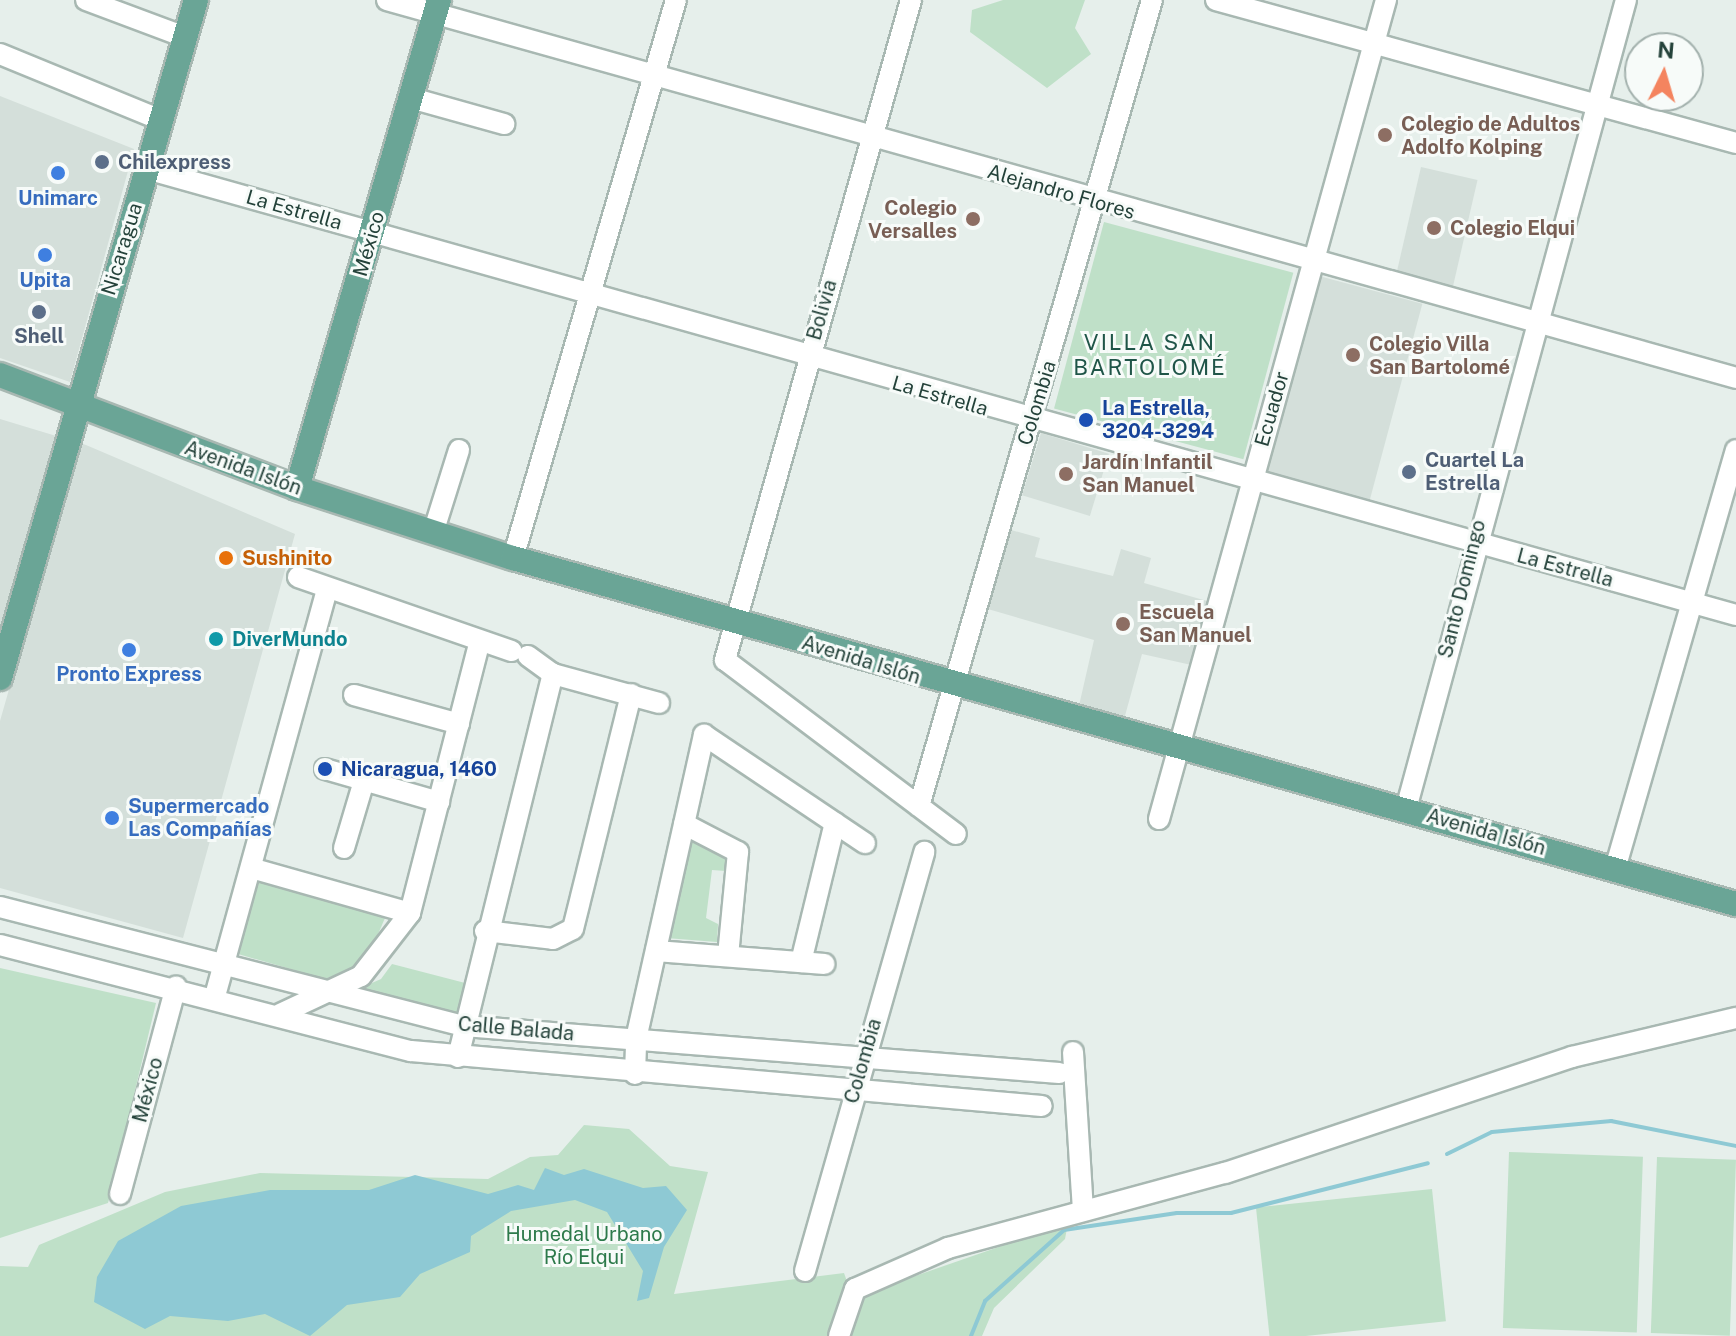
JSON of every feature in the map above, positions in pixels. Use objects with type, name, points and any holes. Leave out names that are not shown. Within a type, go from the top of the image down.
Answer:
[{"type":"main road","name":"Nicaragua","points":[[75,407],[196,0]]},
{"type":"main road","name":"México","points":[[297,488],[437,6]]},
{"type":"main road","name":"Avenida Islón","points":[[0,375],[75,407],[297,488],[513,558],[733,620],[952,688],[1406,809],[1736,904]]},
{"type":"main road","points":[[0,625],[59,428],[75,407]]},
{"type":"main road","points":[[0,678],[75,407]]},
{"type":"street","points":[[86,0],[185,37]]},
{"type":"street","name":"Alejandro Flores","points":[[387,0],[437,6],[654,76],[1312,263],[1736,378]]},
{"type":"street","points":[[513,558],[594,295],[676,0]]},
{"type":"street","name":"Bolivia","points":[[911,0],[733,620],[725,660],[732,670],[956,834]]},
{"type":"street","name":"Colombia","points":[[919,806],[1152,0]]},
{"type":"street","points":[[1216,0],[1736,143]]},
{"type":"street","name":"Ecuador","points":[[1159,819],[1386,0]]},
{"type":"street","name":"Santo Domingo","points":[[1406,809],[1474,543],[1593,104],[1626,0]]},
{"type":"street","points":[[0,54],[161,120]]},
{"type":"street","points":[[411,98],[504,124]]},
{"type":"street","name":"La Estrella","points":[[147,169],[808,359],[1736,615]]},
{"type":"street","points":[[433,533],[459,450]]},
{"type":"street","points":[[1615,869],[1736,450]]},
{"type":"street","points":[[298,577],[520,654],[553,674],[659,703]]},
{"type":"street","points":[[215,996],[327,588]]},
{"type":"street","points":[[280,1014],[361,976],[410,913],[480,641]]},
{"type":"street","points":[[458,1057],[485,931],[553,674]]},
{"type":"street","points":[[485,931],[553,939],[573,929],[631,694]]},
{"type":"street","points":[[354,695],[459,724]]},
{"type":"street","points":[[635,1074],[636,1039],[704,735],[865,843]]},
{"type":"street","points":[[325,769],[439,802]]},
{"type":"street","points":[[344,848],[364,781]]},
{"type":"street","points":[[801,962],[835,823]]},
{"type":"street","points":[[684,824],[738,852],[728,956]]},
{"type":"street","name":"Colombia","points":[[805,1271],[924,852]]},
{"type":"street","points":[[251,868],[410,913]]},
{"type":"street","name":"Calle Balada","points":[[0,907],[224,961],[464,1026],[864,1055],[1059,1073]]},
{"type":"street","name":"Calle Balada","points":[[0,945],[458,1057],[635,1074],[855,1087],[1042,1106]]},
{"type":"street","points":[[656,951],[825,964]]},
{"type":"street","name":"México","points":[[120,1194],[176,986]]},
{"type":"street","points":[[839,1336],[855,1289],[948,1248],[1225,1173],[1572,1057],[1736,1018]]},
{"type":"street","points":[[1073,1052],[1083,1210]]},
{"type":"street","points":[[995,1102],[998,1067]]},
{"type":"shaded area","points":[[0,96],[134,149],[70,382],[0,358]]},
{"type":"shaded area","name":"Colegio Elqui","points":[[1421,167],[1478,180],[1452,289],[1396,276]]},
{"type":"shaded area","name":"Colegio Villa San Bartolomé","points":[[1319,276],[1422,304],[1369,502],[1266,474]]},
{"type":"shaded area","points":[[0,419],[86,445],[295,534],[183,938],[0,888],[0,721],[16,665],[0,656]]},
{"type":"shaded area","name":"Jardín Infantil San Manuel","points":[[1041,433],[1109,454],[1090,516],[1022,495]]},
{"type":"shaded area","name":"Escuela San Manuel","points":[[1004,528],[1040,538],[1035,557],[1113,576],[1121,549],[1151,558],[1144,583],[1214,603],[1196,666],[1142,654],[1123,723],[1078,710],[1094,640],[981,607]]},
{"type":"green space","points":[[1003,0],[1085,0],[1075,28],[1091,54],[1047,88],[970,32],[972,10]]},
{"type":"green space","points":[[1104,222],[1293,273],[1243,459],[1054,408]]},
{"type":"green space","points":[[691,839],[728,860],[726,871],[712,870],[706,918],[718,924],[717,942],[666,938]]},
{"type":"green space","points":[[259,882],[385,918],[372,948],[351,969],[325,979],[238,954]]},
{"type":"green space","points":[[392,964],[469,984],[462,1016],[356,990],[381,979]]},
{"type":"green space","points":[[0,968],[156,1003],[108,1203],[0,1238]]},
{"type":"green space","name":"Humedal Urbano Río Elqui","points":[[584,1125],[629,1129],[670,1166],[708,1172],[674,1294],[844,1273],[855,1304],[866,1293],[1068,1223],[1065,1239],[994,1308],[982,1336],[0,1336],[0,1266],[28,1267],[39,1245],[165,1192],[260,1173],[488,1179],[530,1157],[558,1155]]},
{"type":"green space","points":[[1509,1152],[1643,1157],[1637,1333],[1503,1328]]},
{"type":"green space","points":[[1657,1157],[1736,1160],[1730,1336],[1651,1333]]},
{"type":"green space","points":[[1432,1189],[1446,1321],[1306,1336],[1269,1336],[1256,1208]]},
{"type":"water","points":[[545,1168],[564,1175],[584,1169],[643,1188],[666,1186],[687,1210],[664,1247],[649,1298],[637,1301],[643,1271],[607,1212],[575,1200],[511,1211],[471,1236],[470,1252],[420,1274],[400,1297],[347,1305],[310,1336],[265,1314],[228,1321],[170,1316],[145,1329],[94,1302],[97,1277],[118,1241],[181,1206],[270,1190],[369,1190],[415,1175],[488,1194],[518,1185],[534,1190]]},
{"type":"waterway","points":[[1447,1154],[1492,1132],[1611,1121],[1736,1146]]},
{"type":"waterway","points":[[971,1336],[985,1301],[1064,1230],[1177,1213],[1231,1213],[1428,1163]]},
{"type":"place","name":"Colegio de Adultos Adolfo Kolping","points":[[1385,135]]},
{"type":"place","name":"Chilexpress","points":[[102,162]]},
{"type":"place","name":"Unimarc","points":[[58,173]]},
{"type":"place","name":"Colegio Versalles","points":[[973,219]]},
{"type":"place","name":"Colegio Elqui","points":[[1434,228]]},
{"type":"place","name":"Upita","points":[[45,255]]},
{"type":"place","name":"Shell","points":[[39,312]]},
{"type":"place","name":"Colegio Villa San Bartolomé","points":[[1353,355]]},
{"type":"place","name":"La Estrella, 3204-3294","points":[[1086,420]]},
{"type":"place","name":"Cuartel La Estrella","points":[[1409,472]]},
{"type":"place","name":"Jardín Infantil San Manuel","points":[[1066,474]]},
{"type":"place","name":"Sushinito","points":[[226,558]]},
{"type":"place","name":"Escuela San Manuel","points":[[1123,624]]},
{"type":"place","name":"DiverMundo","points":[[216,639]]},
{"type":"place","name":"Pronto Express","points":[[129,650]]},
{"type":"place","name":"Nicaragua, 1460","points":[[325,769]]},
{"type":"place","name":"Supermercado Las Compañías","points":[[112,818]]},
{"type":"district","name":"VILLA SAN BARTOLOMÉ","points":[[1150,354]]}]
